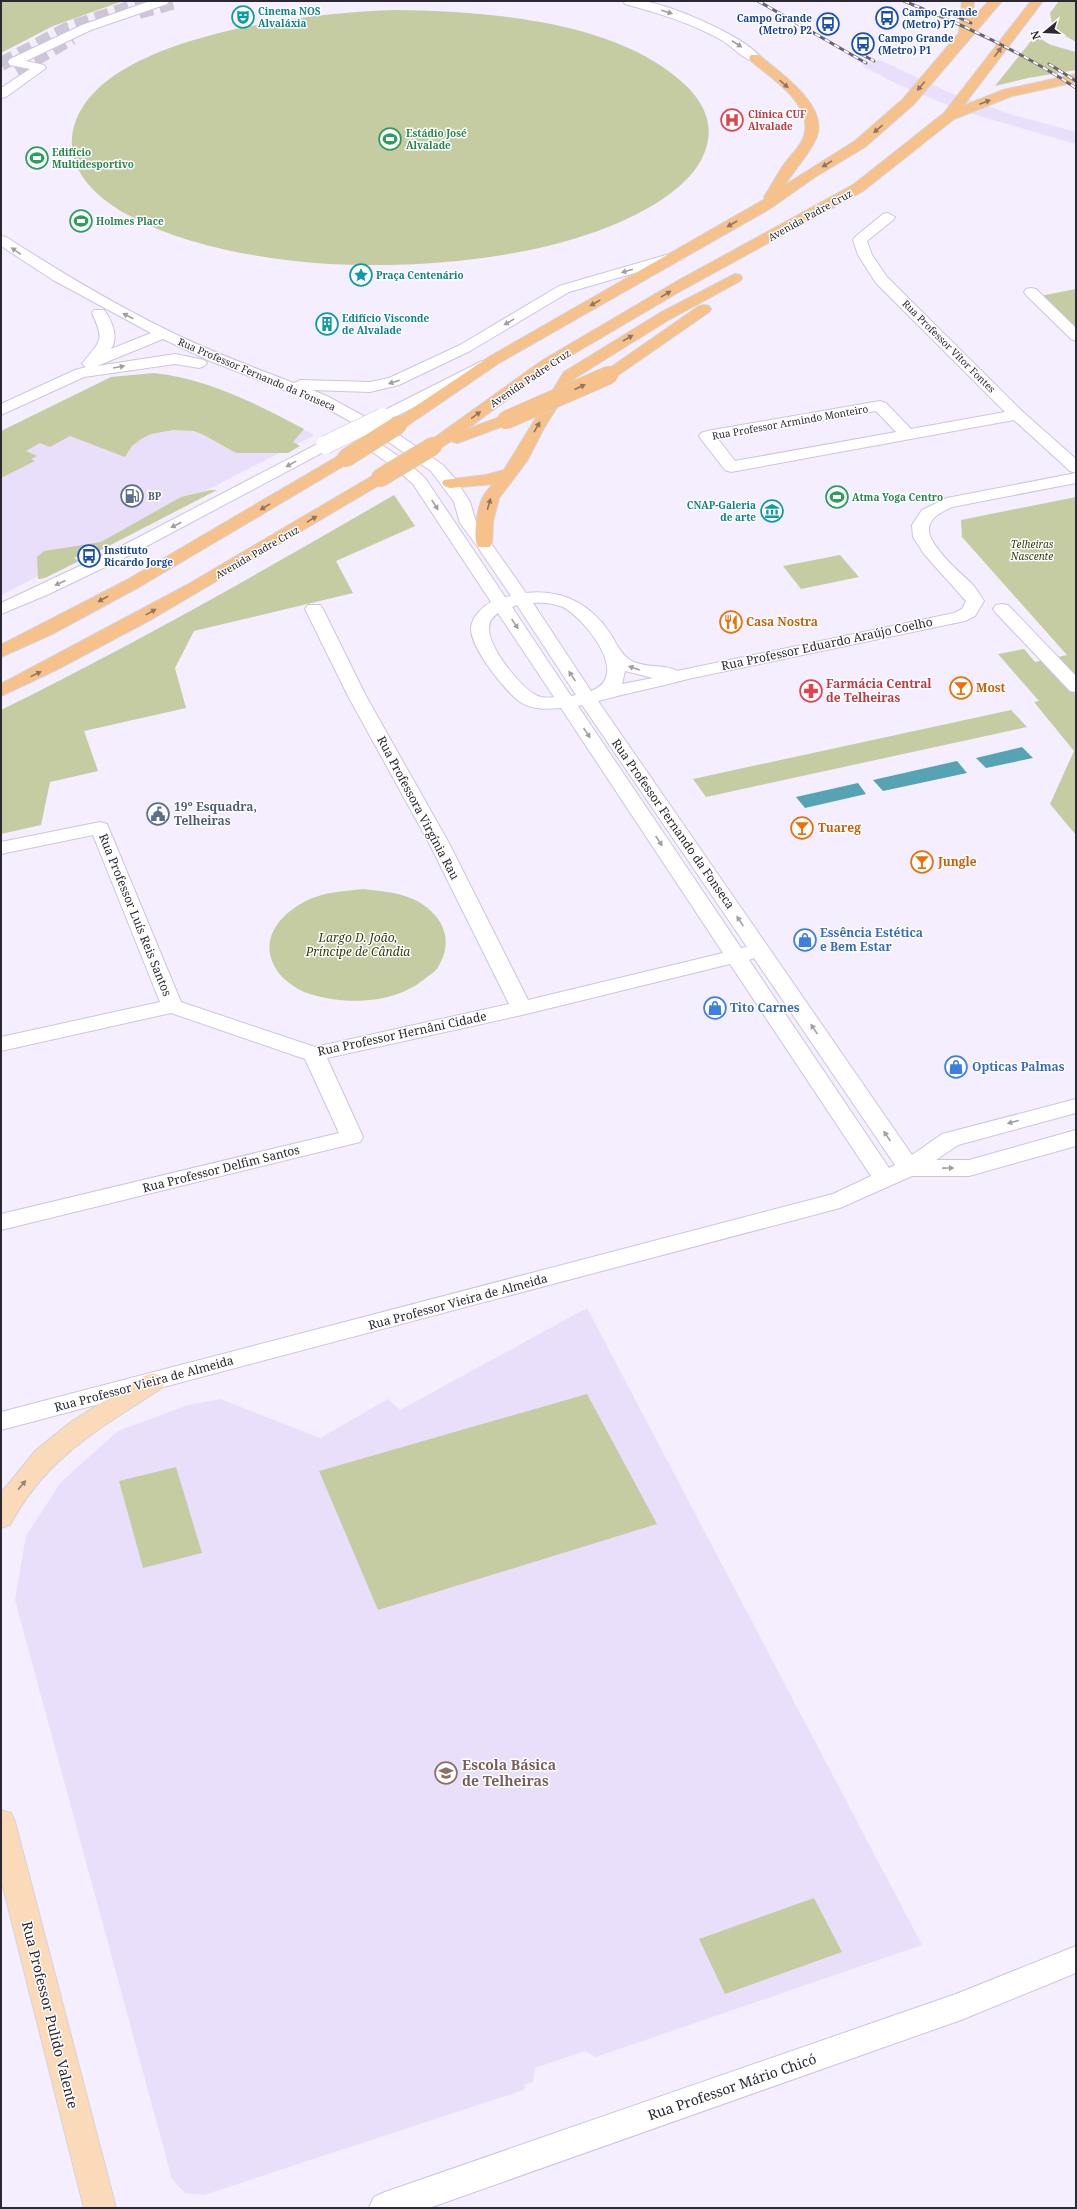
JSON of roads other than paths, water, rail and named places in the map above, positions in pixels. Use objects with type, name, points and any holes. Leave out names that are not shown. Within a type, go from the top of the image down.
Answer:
[{"type":"highway","points":[[965,34],[968,1]]},
{"type":"highway","points":[[1,652],[44,632],[204,543],[346,458],[494,360],[766,205],[810,174],[860,144],[896,114],[965,34],[996,1]]},
{"type":"highway","name":"Avenida Padre Cruz","points":[[1,691],[76,654],[238,563],[433,446],[548,363],[679,286],[753,247],[858,188],[948,116],[1037,1]]},
{"type":"highway","points":[[755,58],[796,94],[809,110],[812,121],[811,134],[803,149],[792,163],[766,205]]},
{"type":"highway","points":[[948,116],[1008,93],[1076,78]]},
{"type":"highway","points":[[433,446],[506,420],[609,374],[702,311],[735,278],[753,247]]},
{"type":"highway","points":[[484,543],[485,522],[491,497],[510,473],[569,375],[665,316],[735,278]]},
{"type":"highway","points":[[450,483],[488,480],[510,473]]},
{"type":"main road","points":[[1,1518],[6,1505],[45,1458],[81,1428],[153,1382]]},
{"type":"main road","name":"Rua Professor Pulido Valente","points":[[1,1822],[100,2208]]},
{"type":"street","points":[[2,79],[15,66],[58,39],[96,22],[163,1]]},
{"type":"street","points":[[629,1],[698,23],[727,38],[755,58]]},
{"type":"street","points":[[1,94],[40,68],[15,66]]},
{"type":"street","name":"Rua Professor Vítor Fontes","points":[[888,216],[860,240],[865,255],[881,280],[1017,415],[1076,468]]},
{"type":"street","name":"Rua Professor Fernando da Fonseca","points":[[1,240],[199,363],[316,412],[378,448],[419,481],[885,1180]]},
{"type":"street","name":"Rua Professor Fernando da Fonseca","points":[[1,256],[99,313],[156,336],[287,384],[353,415],[396,440],[437,468],[450,483],[462,502],[468,523],[484,543],[522,599],[596,695],[760,951],[909,1168]]},
{"type":"street","points":[[287,384],[370,387],[394,382],[465,348],[564,289],[678,256]]},
{"type":"street","points":[[1031,292],[1076,336]]},
{"type":"street","points":[[80,373],[105,349],[107,342],[105,325],[99,313]]},
{"type":"street","points":[[91,362],[156,336]]},
{"type":"street","points":[[1,410],[80,373],[153,361],[175,359],[199,363]]},
{"type":"street","points":[[1,609],[60,584],[117,556],[199,514],[325,445],[494,360]]},
{"type":"street","name":"Rua Professor Armindo Monteiro","points":[[908,435],[880,406],[707,436],[731,467],[908,435],[1017,415]]},
{"type":"street","points":[[401,465],[434,481],[450,483]]},
{"type":"street","name":"Rua Professor Eduardo Araújo Coelho","points":[[596,695],[646,685],[685,674],[959,617],[968,612],[975,601],[973,596],[922,540],[919,525],[922,519],[928,513],[947,503],[1076,478]]},
{"type":"street","points":[[549,597],[574,606],[596,626],[608,643],[614,656],[615,674],[596,695],[566,701],[535,702],[516,690],[480,634],[480,625],[483,618],[501,604],[522,599],[549,597]]},
{"type":"street","points":[[1002,608],[1076,687]]},
{"type":"street","name":"Rua Professora Virgínia Rau","points":[[314,609],[357,696],[440,845],[522,1008]]},
{"type":"street","name":"Rua Professor Eduardo Araújo Coelho","points":[[614,656],[630,667],[643,671],[685,674]]},
{"type":"street","name":"Rua Professor Luís Reis Santos","points":[[1,848],[100,828],[172,1006]]},
{"type":"street","points":[[736,956],[760,951]]},
{"type":"street","name":"Rua Professor Hernâni Cidade","points":[[172,1006],[314,1054],[522,1008],[736,956]]},
{"type":"street","points":[[1,1044],[172,1006]]},
{"type":"street","name":"Rua Professor Delfim Santos","points":[[1,1222],[352,1137],[314,1054]]},
{"type":"street","name":"Rua Professor Vieira de Almeida","points":[[1,1421],[840,1200],[909,1168],[950,1139],[1076,1106]]},
{"type":"street","name":"Rua Professor Vieira de Almeida","points":[[909,1168],[969,1168],[1076,1138]]},
{"type":"street","name":"Rua Professor Mário Chicó","points":[[385,2208],[961,2006],[1076,1958]]},
{"type":"water","points":[[1022,747],[1033,758],[986,768],[976,758]]},
{"type":"water","points":[[957,761],[967,773],[883,791],[873,780]]},
{"type":"water","points":[[858,783],[866,794],[805,808],[796,797]]},
{"type":"tunnel","points":[[1,64],[67,29],[149,1]]},
{"type":"tunnel","points":[[139,12],[179,1]]},
{"type":"tunnel","points":[[16,70],[72,38]]},
{"type":"railway","points":[[758,1],[866,63]]},
{"type":"railway","points":[[904,1],[949,20],[1014,51],[1076,88]]},
{"type":"railway","points":[[944,11],[971,23]]},
{"type":"railway","points":[[861,54],[874,61]]},
{"type":"railway","points":[[1049,64],[1076,81]]},
{"type":"place","name":"Cinema NOS Alvaláxia","points":[[243,17]]},
{"type":"place","name":"Campo Grande (Metro) P7","points":[[887,18]]},
{"type":"place","name":"Campo Grande (Metro) P2","points":[[828,24]]},
{"type":"place","name":"Campo Grande (Metro) P1","points":[[863,44]]},
{"type":"place","name":"Clínica CUF Alvalade","points":[[732,120]]},
{"type":"place","name":"Estádio José Alvalade","points":[[390,139]]},
{"type":"place","name":"Edifício Multidesportivo","points":[[37,158]]},
{"type":"place","name":"Holmes Place","points":[[81,221]]},
{"type":"place","name":"Praça Centenário","points":[[361,275]]},
{"type":"place","name":"Edifício Visconde de Alvalade","points":[[327,324]]},
{"type":"place","name":"BP","points":[[132,496]]},
{"type":"place","name":"Atma Yoga Centro","points":[[837,497]]},
{"type":"place","name":"CNAP-Galeria de arte","points":[[772,511]]},
{"type":"place","name":"Instituto Ricardo Jorge","points":[[89,556]]},
{"type":"place","name":"Casa Nostra","points":[[731,622]]},
{"type":"place","name":"Most","points":[[961,688]]},
{"type":"place","name":"Farmácia Central de Telheiras","points":[[811,691]]},
{"type":"place","name":"19º Esquadra, Telheiras","points":[[158,814]]},
{"type":"place","name":"Tuareg","points":[[802,828]]},
{"type":"place","name":"Jungle","points":[[922,862]]},
{"type":"place","name":"Essência Estética e Bem Estar","points":[[805,940]]},
{"type":"place","name":"Tito Carnes","points":[[715,1008]]},
{"type":"place","name":"Opticas Palmas","points":[[956,1067]]},
{"type":"place","name":"Escola Básica de Telheiras","points":[[446,1773]]},
{"type":"park label","name":"Telheiras Nascente","points":[[1032,550]]},
{"type":"park label","name":"Largo D. João, Príncipe de Cândia","points":[[358,945]]}]
